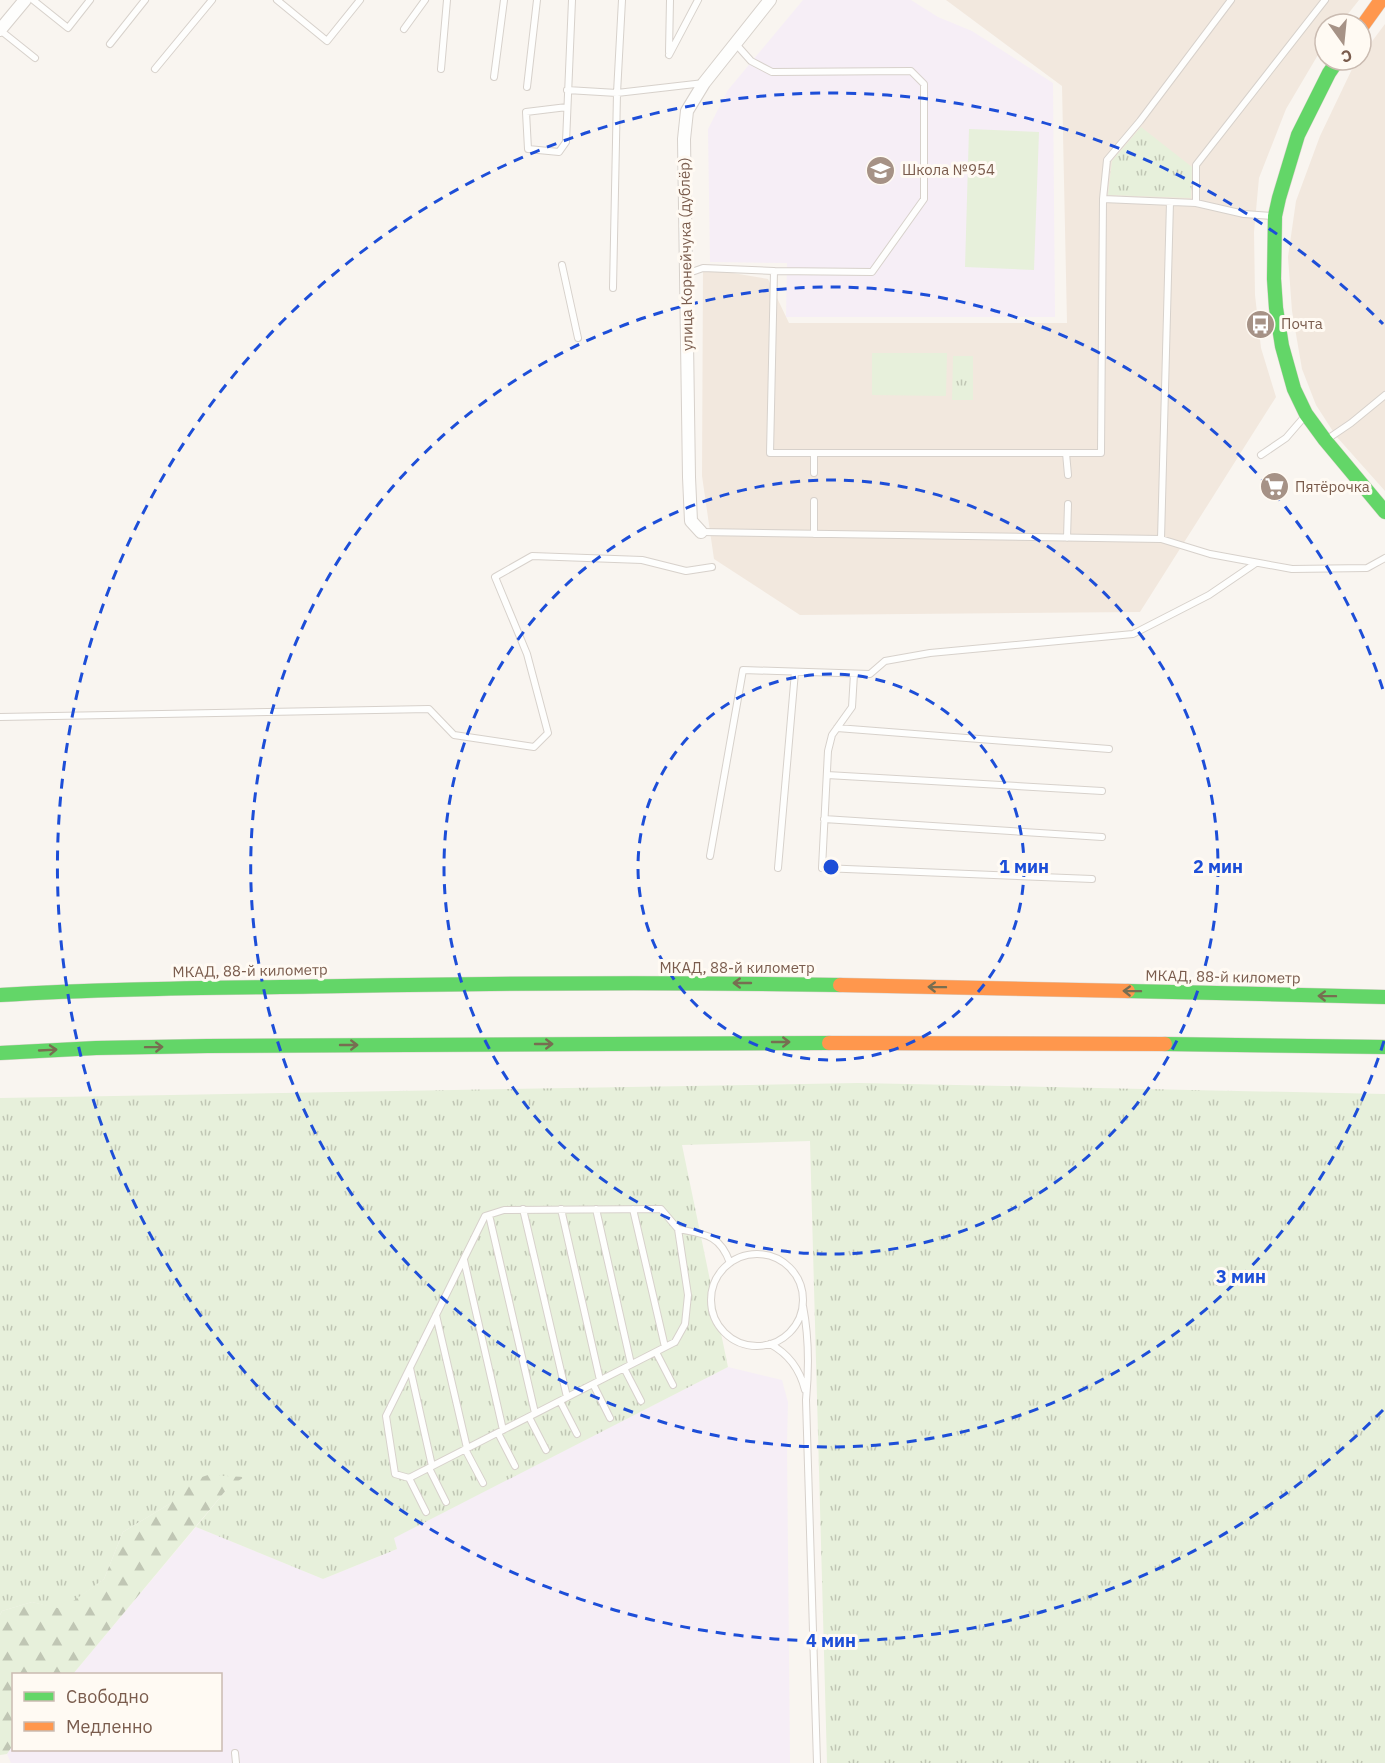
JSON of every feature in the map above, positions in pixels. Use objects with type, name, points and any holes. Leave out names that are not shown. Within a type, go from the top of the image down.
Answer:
[{"type":"main road","points":[[1329,72],[1298,135],[1275,216],[1274,279],[1282,346],[1294,389],[1306,414],[1385,512]]},
{"type":"main road","name":"МКАД, 88-й километр","points":[[0,994],[88,990],[415,985],[742,983],[1385,997]]},
{"type":"main road","points":[[0,1053],[96,1048],[1033,1042],[1385,1047]]},
{"type":"street","points":[[0,30],[25,0]]},
{"type":"street","name":"улица Корнейчука (дублёр)","points":[[700,532],[691,521],[684,139],[687,111],[704,82],[770,0]]},
{"type":"lane","points":[[33,0],[68,28],[90,0]]},
{"type":"lane","points":[[110,44],[144,0]]},
{"type":"lane","points":[[155,69],[212,0]]},
{"type":"lane","points":[[283,2],[327,41],[360,0]]},
{"type":"lane","points":[[404,28],[425,0]]},
{"type":"lane","points":[[441,69],[447,0]]},
{"type":"lane","points":[[494,77],[504,0]]},
{"type":"lane","points":[[527,87],[537,0]]},
{"type":"lane","points":[[567,107],[526,112],[528,150],[559,152],[566,142],[572,0]]},
{"type":"lane","points":[[613,288],[617,93],[622,0]]},
{"type":"lane","points":[[670,0],[669,55],[698,0]]},
{"type":"lane","points":[[774,271],[770,453],[1101,453],[1103,199],[1107,160],[1140,121],[1231,0]]},
{"type":"lane","points":[[1196,203],[1196,165],[1325,0]]},
{"type":"lane","points":[[0,30],[34,57]]},
{"type":"lane","points":[[686,274],[703,268],[872,272],[924,199],[924,84],[911,71],[772,72],[751,61],[735,43]]},
{"type":"lane","points":[[567,90],[617,93],[704,82]]},
{"type":"lane","points":[[1103,199],[1196,203],[1244,214],[1275,216]]},
{"type":"lane","points":[[1161,539],[1170,202]]},
{"type":"lane","points":[[562,265],[578,338]]},
{"type":"lane","points":[[1325,440],[1351,423],[1385,395]]},
{"type":"lane","points":[[1261,455],[1286,438],[1306,414]]},
{"type":"lane","points":[[814,453],[814,473]]},
{"type":"lane","points":[[1066,453],[1068,475]]},
{"type":"lane","points":[[814,501],[814,534]]},
{"type":"lane","points":[[1067,538],[1068,504]]},
{"type":"lane","points":[[700,532],[1161,539],[1210,554],[1292,569],[1367,568],[1385,558]]},
{"type":"lane","points":[[0,717],[429,709],[453,735],[534,747],[548,733],[527,654],[495,577],[532,556],[642,560],[686,571],[712,567]]},
{"type":"lane","points":[[710,856],[742,670],[870,674],[885,661],[930,653],[1133,634],[1209,595],[1256,563]]},
{"type":"lane","points":[[778,868],[795,672]]},
{"type":"lane","points":[[854,674],[852,707],[832,735],[828,751],[822,868],[1092,879]]},
{"type":"lane","points":[[837,728],[1109,748]]},
{"type":"lane","points":[[827,775],[1102,791]]},
{"type":"lane","points":[[824,819],[1102,837]]},
{"type":"lane","points":[[523,1209],[563,1399],[577,1434]]},
{"type":"lane","points":[[409,1478],[675,1342],[685,1324],[688,1294],[678,1229],[661,1209],[523,1209],[504,1210],[485,1216],[386,1416],[395,1473],[409,1478],[426,1512]]},
{"type":"lane","points":[[561,1209],[600,1380]]},
{"type":"lane","points":[[596,1209],[632,1364]]},
{"type":"lane","points":[[633,1209],[665,1347]]},
{"type":"lane","points":[[489,1215],[532,1415],[546,1450]]},
{"type":"lane","points":[[678,1229],[700,1232],[715,1239],[727,1254],[730,1263]]},
{"type":"lane","points":[[803,1306],[796,1325],[789,1333],[770,1344],[751,1345],[741,1343],[724,1332],[717,1323],[711,1304],[712,1293],[719,1274],[730,1263],[743,1256],[753,1254],[774,1257],[783,1261],[791,1268],[801,1285],[806,1323],[808,1372],[806,1400],[818,1763]]},
{"type":"lane","points":[[464,1260],[500,1431],[515,1466]]},
{"type":"lane","points":[[436,1315],[466,1449],[483,1483]]},
{"type":"lane","points":[[770,1344],[786,1354],[794,1363],[803,1380],[806,1400]]},
{"type":"lane","points":[[656,1352],[673,1385]]},
{"type":"lane","points":[[410,1368],[431,1467],[446,1502]]},
{"type":"lane","points":[[624,1368],[641,1401]]},
{"type":"lane","points":[[593,1384],[610,1418]]},
{"type":"lane","points":[[236,1753],[236,1763]]},
{"type":"shaded area","name":"Школа №954","points":[[803,0],[911,0],[938,17],[972,31],[1053,83],[1055,317],[786,317],[787,263],[710,262],[708,129],[728,90]]},
{"type":"shaded area","points":[[946,0],[1359,0],[1350,12],[1313,12],[1313,63],[1286,109],[1259,178],[1254,232],[1255,295],[1261,348],[1276,397],[1140,612],[800,615],[714,559],[702,476],[703,268],[768,279],[789,323],[1067,323],[1062,86]]},
{"type":"shaded area","points":[[1385,24],[1385,491],[1336,436],[1316,405],[1302,369],[1292,311],[1288,257],[1296,201],[1320,136],[1351,72],[1373,72],[1373,40]]},
{"type":"shaded area","points":[[728,1367],[782,1380],[788,1402],[790,1763],[11,1763],[7,1754],[12,1746],[12,1751],[222,1751],[222,1673],[74,1673],[196,1527],[323,1579],[397,1549],[393,1538]]},
{"type":"green space","points":[[1141,127],[1192,167],[1191,198],[1108,195],[1112,161]]},
{"type":"green space","points":[[969,129],[1039,132],[1034,270],[965,267]]},
{"type":"green space","points":[[872,353],[947,353],[946,396],[872,395]]},
{"type":"green space","points":[[953,356],[973,356],[973,400],[952,400]]},
{"type":"green space","points":[[858,1083],[1385,1094],[1385,1763],[827,1763],[810,1141],[682,1145],[728,1367],[394,1538],[397,1549],[323,1579],[196,1527],[227,1489],[171,1503],[123,1532],[104,1579],[62,1610],[32,1602],[2,1611],[0,1615],[0,1098]]},
{"type":"green space","points":[[208,1475],[244,1477],[227,1489],[74,1673],[12,1673],[12,1746],[7,1754],[0,1755],[0,1615],[2,1611],[32,1602],[62,1609],[104,1579],[123,1532],[171,1503],[177,1485]]},
{"type":"traffic: fast","points":[[1330,72],[1298,135],[1279,198],[1275,216],[1276,308],[1282,346],[1294,389],[1306,414],[1385,512]]},
{"type":"traffic: fast","points":[[0,995],[129,990],[469,984],[840,985]]},
{"type":"traffic: fast","points":[[1128,991],[1385,997]]},
{"type":"traffic: fast","points":[[0,1053],[207,1046],[829,1043]]},
{"type":"traffic: fast","points":[[1165,1044],[1385,1047]]},
{"type":"traffic: slow","points":[[1372,12],[1381,0]]},
{"type":"traffic: slow","points":[[840,985],[1128,991]]},
{"type":"traffic: slow","points":[[829,1043],[1165,1044]]},
{"type":"place","name":"Школа №954","points":[[881,170]]},
{"type":"place","name":"Почта","points":[[1260,324]]},
{"type":"place","name":"Пятёрочка","points":[[1274,487]]}]
